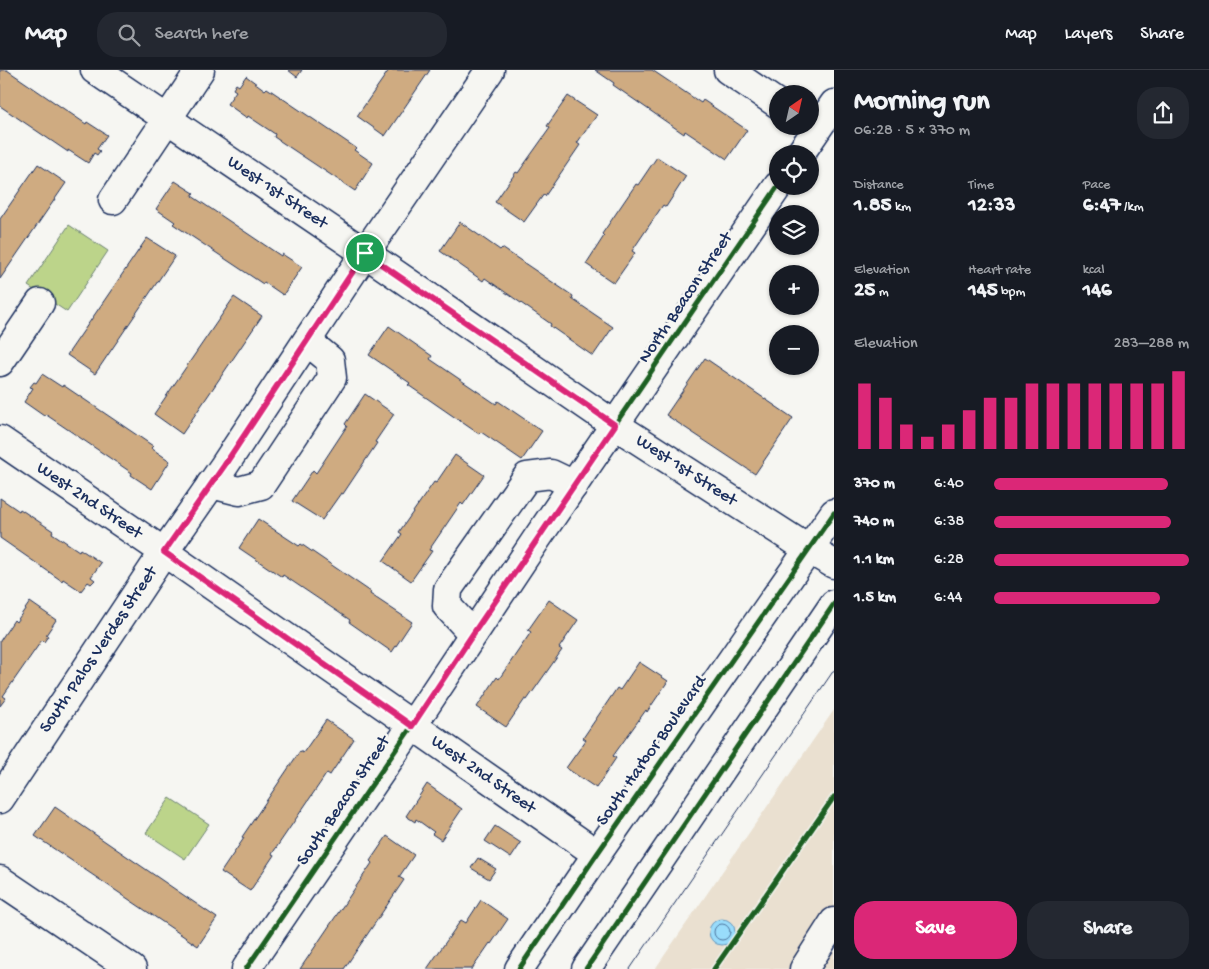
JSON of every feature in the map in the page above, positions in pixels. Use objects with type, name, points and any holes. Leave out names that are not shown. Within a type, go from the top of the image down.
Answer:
[{"type":"street","name":"West 1st Street","points":[[95,70],[615,425],[808,550],[834,564]]},
{"type":"street","points":[[113,200],[200,70]]},
{"type":"street","name":"South Palos Verdes Street","points":[[0,799],[164,552],[490,70]]},
{"type":"street","points":[[728,70],[769,98]]},
{"type":"street","points":[[809,145],[820,133],[834,104]]},
{"type":"street","name":"North Beacon Street","points":[[615,425],[772,195]]},
{"type":"street","points":[[0,362],[40,302]]},
{"type":"street","points":[[211,484],[239,491],[261,484],[332,378],[330,360],[307,340]]},
{"type":"street","name":"South Beacon Street","points":[[246,969],[615,425]]},
{"type":"street","name":"West 2nd Street","points":[[0,440],[597,854]]},
{"type":"street","points":[[473,634],[446,606],[448,589],[527,477],[550,474],[574,485]]},
{"type":"street","name":"South Harbor Boulevard","points":[[519,969],[834,512]]},
{"type":"street","points":[[586,969],[834,604]]},
{"type":"street","points":[[0,880],[132,969]]},
{"type":"street","points":[[804,969],[834,922]]},
{"type":"shaded area","points":[[834,710],[834,969],[655,969]]},
{"type":"green space","points":[[69,225],[108,251],[67,312],[28,286]]},
{"type":"green space","points":[[170,798],[209,824],[185,859],[146,833]]},
{"type":"water","points":[[722,919],[731,923],[735,932],[731,941],[722,945],[713,941],[709,932],[713,923]]},
{"type":"building","points":[[0,70],[7,70],[86,124],[87,122],[107,135],[97,149],[100,151],[97,155],[94,153],[88,163],[68,150],[68,152],[0,106]]},
{"type":"building","points":[[288,70],[302,70],[297,77]]},
{"type":"building","points":[[389,70],[430,70],[385,136],[357,116]]},
{"type":"building","points":[[595,70],[652,70],[701,103],[703,100],[747,130],[727,159],[685,131],[684,134],[613,85],[614,83]]},
{"type":"building","points":[[246,76],[356,148],[354,150],[373,163],[355,191],[274,137],[275,134],[227,104],[236,91],[233,89],[236,84],[239,86]]},
{"type":"building","points":[[568,96],[597,115],[577,143],[580,145],[545,196],[544,194],[524,222],[495,202],[550,128],[547,126]]},
{"type":"building","points":[[657,157],[686,176],[666,207],[663,205],[632,251],[635,253],[614,283],[586,264],[604,236],[602,234]]},
{"type":"building","points":[[38,164],[66,183],[0,279],[0,219]]},
{"type":"building","points":[[175,181],[194,193],[192,196],[281,256],[282,254],[302,267],[283,295],[264,282],[263,284],[173,224],[175,222],[156,209]]},
{"type":"building","points":[[460,222],[500,250],[502,248],[573,296],[572,299],[613,327],[593,356],[485,278],[483,281],[440,251]]},
{"type":"building","points":[[147,238],[175,256],[95,374],[67,355]]},
{"type":"building","points":[[234,297],[262,316],[182,434],[154,414]]},
{"type":"building","points":[[389,326],[432,356],[430,359],[496,404],[498,401],[542,431],[522,460],[481,432],[479,434],[408,385],[410,383],[369,355]]},
{"type":"building","points":[[705,358],[793,418],[755,474],[666,415]]},
{"type":"building","points":[[42,374],[62,387],[63,385],[153,446],[151,448],[170,461],[152,489],[131,475],[132,473],[45,414],[44,416],[24,402],[33,388],[30,387],[34,382],[36,383]]},
{"type":"building","points":[[365,394],[394,414],[343,494],[341,493],[322,520],[292,501],[313,470],[316,473],[347,426],[345,424]]},
{"type":"building","points":[[455,455],[484,475],[463,505],[461,503],[429,550],[432,551],[411,581],[383,561],[402,534],[399,532]]},
{"type":"building","points":[[0,498],[53,531],[52,533],[79,551],[80,549],[101,563],[91,577],[95,580],[91,584],[88,582],[81,591],[63,579],[62,581],[0,538]]},
{"type":"building","points":[[258,519],[299,546],[301,544],[412,622],[392,652],[349,622],[350,620],[239,548]]},
{"type":"building","points":[[549,600],[578,620],[559,648],[562,650],[506,727],[477,707],[531,632],[528,630]]},
{"type":"building","points":[[30,602],[56,620],[46,635],[48,636],[44,642],[42,640],[3,696],[6,698],[0,706],[0,641],[14,620],[16,622]]},
{"type":"building","points":[[639,662],[668,681],[613,756],[616,758],[596,788],[566,768],[586,740],[583,738],[617,688],[620,690]]},
{"type":"building","points":[[326,720],[354,739],[330,775],[327,773],[272,854],[274,855],[250,891],[221,872],[244,838],[242,837],[300,751],[303,753]]},
{"type":"building","points":[[427,784],[462,809],[441,840],[432,834],[434,832],[416,819],[415,822],[406,816]]},
{"type":"building","points":[[55,807],[217,918],[198,946],[35,836]]},
{"type":"building","points":[[495,826],[521,843],[511,858],[485,841]]},
{"type":"building","points":[[387,836],[414,855],[399,877],[404,880],[344,969],[300,969],[372,863],[370,861]]},
{"type":"building","points":[[478,858],[496,869],[489,879],[471,868]]},
{"type":"building","points":[[481,900],[508,919],[472,969],[427,969],[461,920],[466,923]]},
{"type":"tram line","points":[[630,969],[834,670]]},
{"type":"cycle path","points":[[246,969],[772,195]]},
{"type":"cycle path","points":[[519,969],[834,513]]},
{"type":"cycle path","points":[[586,969],[834,604]]},
{"type":"cycle path","points":[[714,969],[834,797]]},
{"type":"route","points":[[365,253],[615,425],[412,726],[164,552],[224,466],[365,253]]}]
